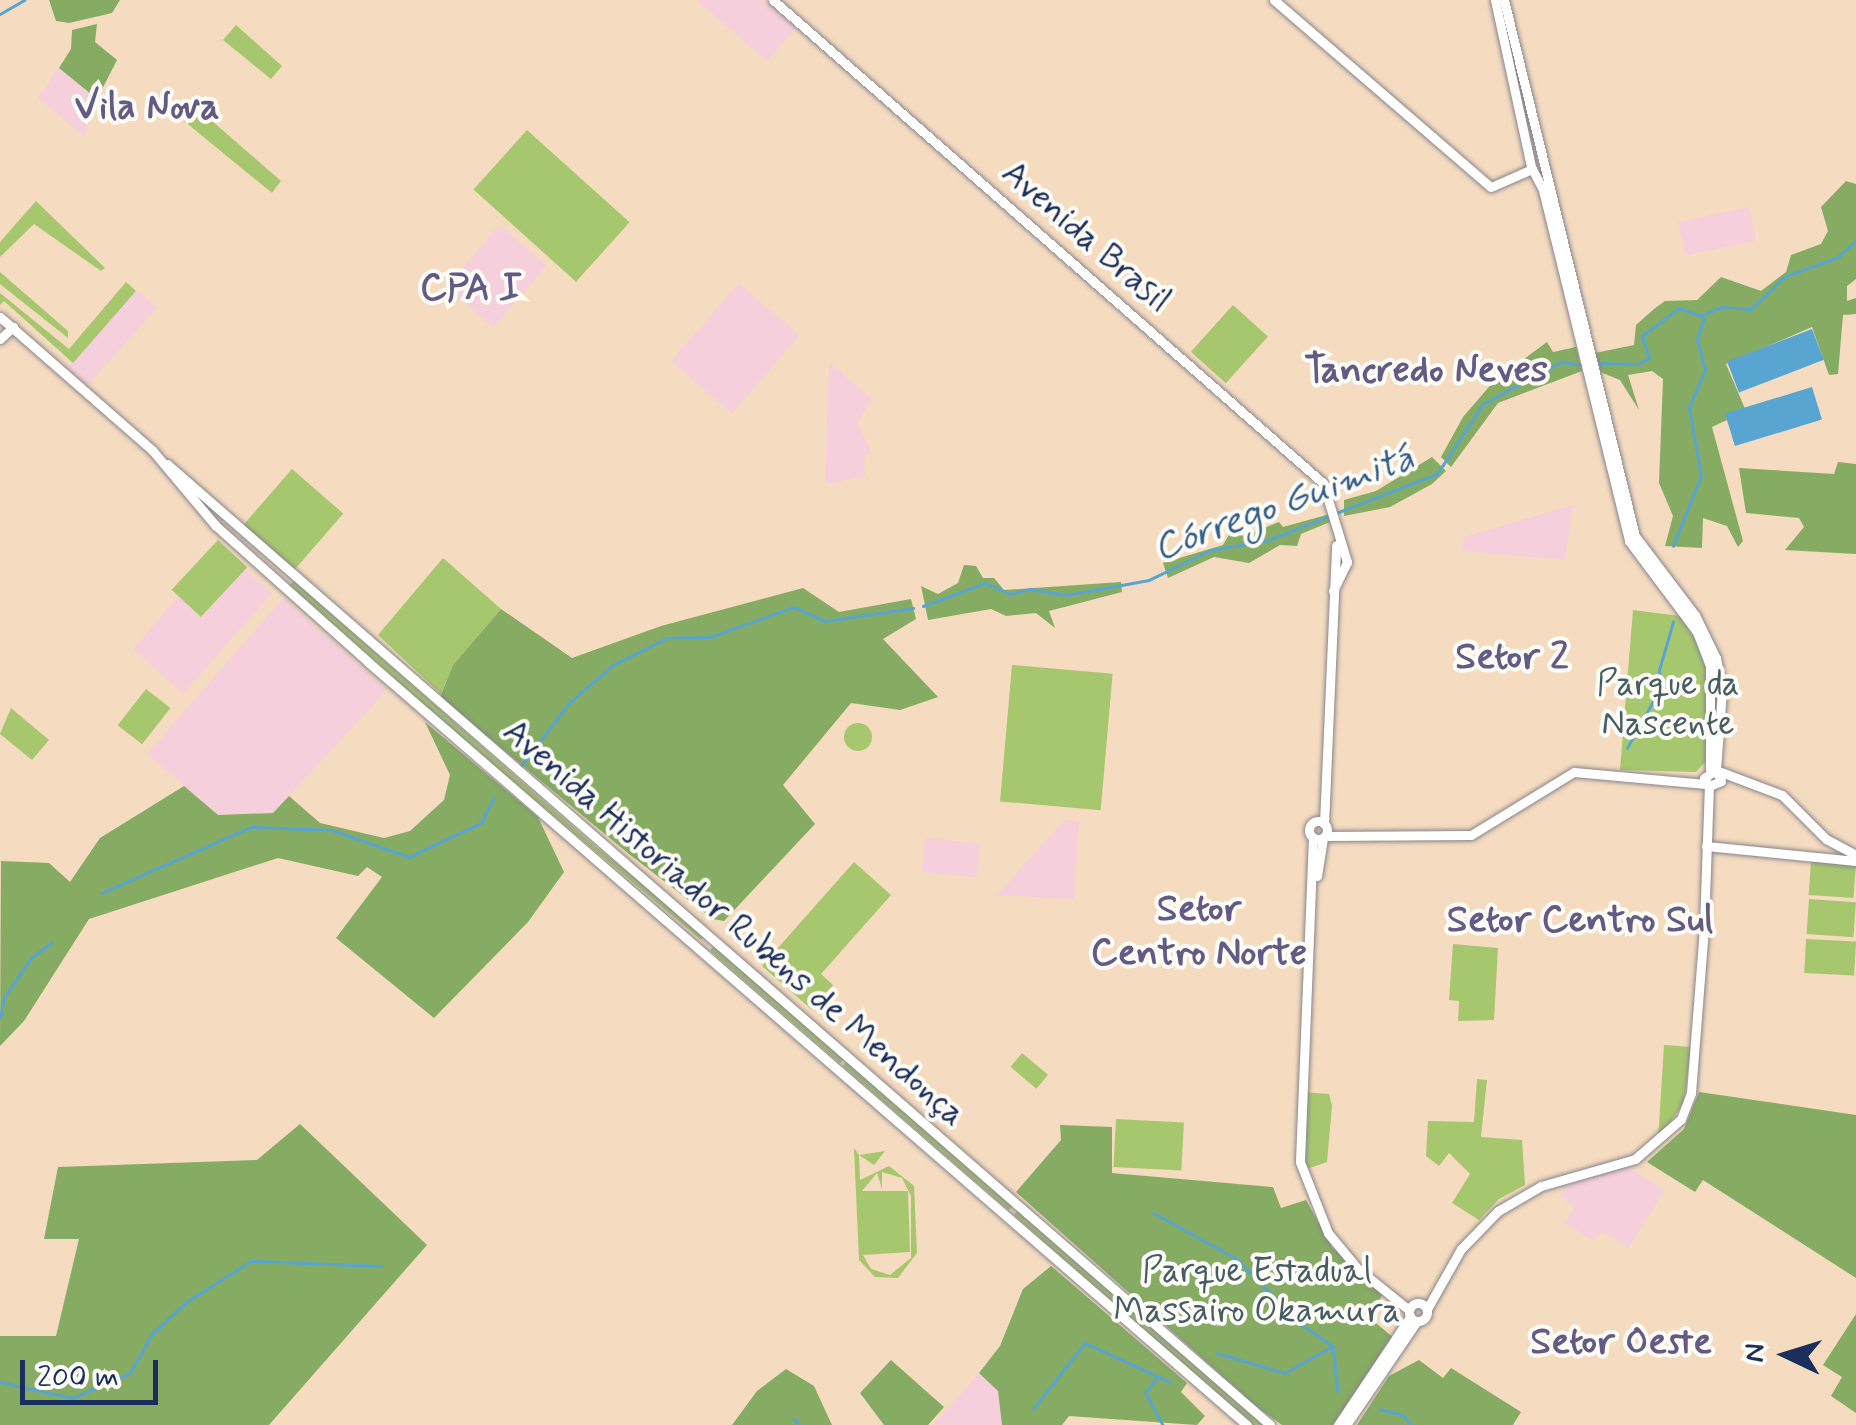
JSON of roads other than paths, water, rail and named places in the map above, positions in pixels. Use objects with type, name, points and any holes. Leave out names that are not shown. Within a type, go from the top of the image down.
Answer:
[{"type":"main road","name":"Avenida Brasil","points":[[773,0],[1270,433],[1322,482],[1334,506],[1338,532],[1300,1162],[1328,1233],[1358,1269],[1416,1310]]},
{"type":"main road","points":[[1274,0],[1491,188],[1545,163]]},
{"type":"main road","points":[[1346,1425],[1416,1310],[1474,1233],[1512,1201],[1635,1159],[1680,1118],[1692,1077],[1710,786],[1722,690],[1716,658],[1695,615],[1636,536],[1532,167],[1496,0]]},
{"type":"main road","points":[[1504,0],[1545,163],[1585,355]]},
{"type":"main road","name":"Avenida Historiador Rubens de Mendonça","points":[[0,317],[164,463],[384,676],[1247,1425]]},
{"type":"main road","points":[[0,339],[13,326]]},
{"type":"main road","name":"Avenida Historiador Rubens de Mendonça","points":[[202,500],[1270,1425]]},
{"type":"main road","points":[[1710,786],[1713,771]]},
{"type":"main road","points":[[1321,830],[1471,835],[1574,772],[1687,777],[1713,771],[1782,795],[1826,839],[1856,858]]},
{"type":"main road","points":[[1687,777],[1710,786]]},
{"type":"main road","points":[[1708,847],[1856,858]]},
{"type":"main road","points":[[1338,1425],[1369,1386]]},
{"type":"water","points":[[1812,329],[1824,360],[1739,392],[1727,362]]},
{"type":"water","points":[[1812,387],[1822,420],[1735,446],[1725,414]]},
{"type":"waterway","points":[[0,14],[24,0]]},
{"type":"waterway","name":"Córrego Guimitá","points":[[1595,363],[1638,364],[1649,358],[1642,336],[1679,308],[1701,316],[1721,307],[1751,309],[1784,277],[1838,257],[1856,241]]},
{"type":"waterway","points":[[1673,546],[1701,476],[1689,408],[1705,370],[1697,340],[1704,318]]},
{"type":"waterway","name":"Córrego Guimitá","points":[[1336,513],[1437,474],[1483,404],[1561,362],[1582,365]]},
{"type":"waterway","name":"Córrego Guimitá","points":[[923,606],[985,583],[1011,594],[1030,589],[1066,595],[1149,580],[1211,550],[1269,540],[1329,516]]},
{"type":"waterway","name":"Córrego Guimitá","points":[[521,766],[570,702],[613,665],[667,638],[710,637],[794,607],[825,621],[913,608]]},
{"type":"waterway","points":[[1627,748],[1661,687],[1659,670],[1673,622]]},
{"type":"waterway","points":[[102,893],[251,827],[332,830],[409,857],[481,823],[494,798]]},
{"type":"waterway","points":[[0,1018],[4,998],[31,958],[52,942]]},
{"type":"waterway","points":[[1154,1213],[1237,1259],[1301,1324],[1333,1346]]},
{"type":"waterway","points":[[0,1382],[73,1398],[130,1373],[152,1334],[185,1303],[251,1261],[382,1266]]},
{"type":"waterway","points":[[1033,1409],[1085,1343],[1170,1382]]},
{"type":"waterway","points":[[1217,1353],[1285,1373],[1333,1346],[1338,1391]]},
{"type":"waterway","points":[[1156,1379],[1146,1393],[1163,1425]]},
{"type":"waterway","points":[[1380,1409],[1403,1415],[1412,1425]]},
{"type":"waterway","points":[[794,1419],[800,1425]]},
{"type":"district","name":"Vila Nova","points":[[147,108]]},
{"type":"district","name":"CPA I","points":[[471,289]]},
{"type":"district","name":"Tancredo Neves","points":[[1426,371]]},
{"type":"district","name":"Setor 2","points":[[1512,658]]},
{"type":"district","name":"Setor Centro Sul","points":[[1580,921]]},
{"type":"district","name":"Setor Centro Norte","points":[[1199,932]]},
{"type":"district","name":"Setor Oeste","points":[[1621,1343]]},
{"type":"park label","name":"Parque da Nascente","points":[[1668,704]]},
{"type":"park label","name":"Parque Estadual Massairo Okamura","points":[[1257,1291]]}]
